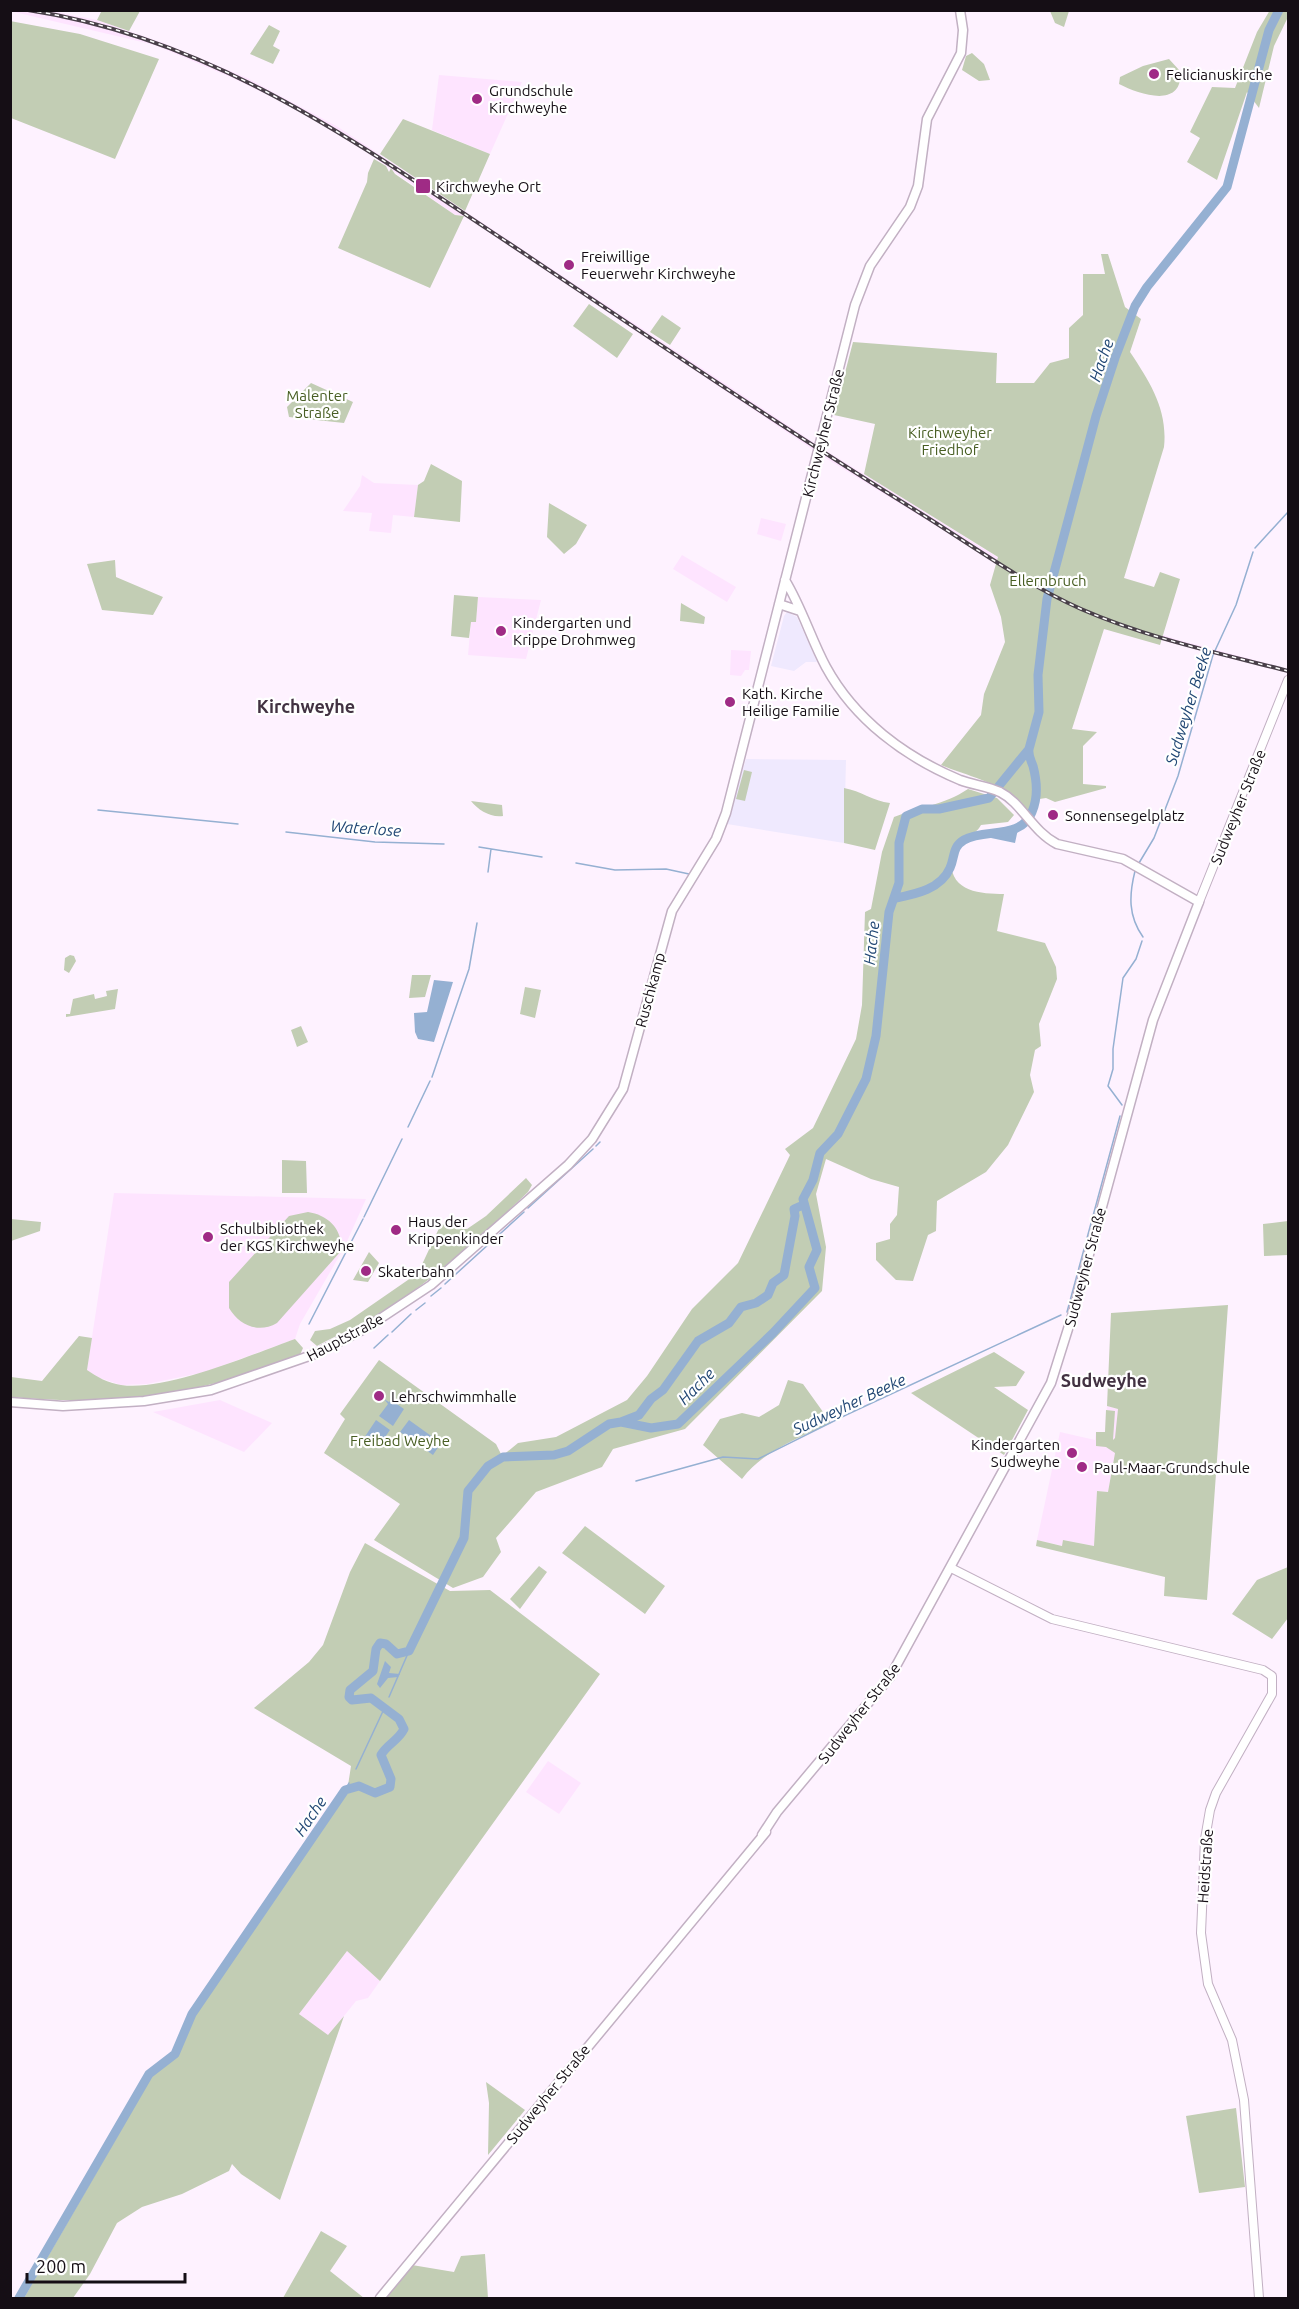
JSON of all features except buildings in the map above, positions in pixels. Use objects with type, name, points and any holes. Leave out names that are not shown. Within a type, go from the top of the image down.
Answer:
[{"type":"main road","name":"Kirchweyher Straße","points":[[699,868],[726,813],[860,288],[870,266],[910,207],[918,186],[927,118],[961,53],[963,30],[960,10]]},
{"type":"main road","points":[[785,580],[827,668],[852,707],[885,736],[938,770],[963,782],[999,792],[1009,798],[1026,819],[1047,839],[1057,844],[1123,859],[1199,902]]},
{"type":"main road","points":[[780,601],[799,607]]},
{"type":"main road","name":"Ruschkamp","points":[[609,1116],[627,1077],[672,911],[699,868]]},
{"type":"main road","name":"Sudweyher Straße","points":[[380,2298],[890,1677],[951,1568],[1059,1363],[1153,1020],[1199,902]]},
{"type":"main road","name":"Hauptstraße","points":[[10,1402],[100,1405],[178,1396],[221,1387],[315,1354],[366,1328],[415,1297],[446,1273],[568,1166],[609,1116]]},
{"type":"street","name":"Sudweyher Straße","points":[[1199,902],[1288,680]]},
{"type":"street","name":"Heidstraße","points":[[951,1568],[1052,1619],[1263,1670],[1272,1676],[1272,1694],[1220,1787],[1210,1810],[1205,1839],[1201,1933],[1208,1984],[1232,2040],[1244,2100],[1258,2298]]},
{"type":"shaded area","points":[[10,11],[51,11],[97,20],[166,44],[247,78],[338,127],[825,450],[1047,588],[1097,612],[1175,639],[1288,669],[1288,673],[1173,643],[1096,618],[1054,598],[824,457],[475,223],[464,216],[455,215],[336,130],[303,112],[235,79],[155,45]]},
{"type":"shaded area","points":[[439,75],[522,82],[490,154],[432,130]]},
{"type":"shaded area","points":[[362,475],[374,483],[418,485],[414,517],[393,515],[391,533],[369,531],[372,513],[343,511],[360,486]]},
{"type":"shaded area","points":[[761,518],[786,524],[781,541],[757,534]]},
{"type":"shaded area","points":[[682,555],[736,587],[727,602],[673,569]]},
{"type":"shaded area","name":"Kindergarten und Krippe Drohmweg","points":[[478,597],[541,600],[526,659],[468,655],[471,622],[476,622]]},
{"type":"shaded area","points":[[787,612],[797,617],[817,662],[806,662],[794,671],[771,666]]},
{"type":"shaded area","points":[[731,650],[751,651],[749,670],[745,670],[741,676],[730,675]]},
{"type":"shaded area","points":[[746,759],[846,760],[844,843],[727,824]]},
{"type":"shaded area","points":[[114,1193],[366,1199],[344,1248],[300,1324],[295,1339],[205,1372],[147,1384],[121,1385],[97,1377],[87,1370]]},
{"type":"shaded area","points":[[220,1400],[272,1423],[244,1452],[153,1412]]},
{"type":"shaded area","name":"Paul-Maar-Grundschule","points":[[1107,1406],[1118,1409],[1115,1453],[1108,1492],[1097,1491],[1094,1546],[1064,1540],[1063,1546],[1037,1540],[1060,1432],[1095,1440],[1096,1432],[1105,1432]]},
{"type":"shaded area","points":[[548,1761],[581,1783],[559,1814],[526,1792]]},
{"type":"shaded area","points":[[347,1951],[380,1981],[368,1998],[356,2001],[328,2036],[299,2014]]},
{"type":"green space","points":[[102,10],[140,11],[129,31],[97,20]]},
{"type":"green space","points":[[1270,10],[1288,11],[1288,17],[1274,46],[1259,108],[1247,92],[1217,180],[1187,162],[1200,138],[1190,132],[1212,87],[1235,88],[1257,32]]},
{"type":"green space","points":[[1050,11],[1069,11],[1064,27],[1055,23]]},
{"type":"green space","points":[[10,21],[80,34],[159,59],[115,159],[11,118]]},
{"type":"green space","points":[[269,25],[280,31],[273,46],[280,50],[273,64],[250,54]]},
{"type":"green space","points":[[972,53],[984,64],[990,80],[979,81],[962,70],[966,56]]},
{"type":"green space","points":[[1169,59],[1180,71],[1179,83],[1175,91],[1168,95],[1149,95],[1119,84],[1120,77],[1143,66]]},
{"type":"green space","points":[[403,119],[490,154],[465,211],[380,154]]},
{"type":"green space","points":[[374,159],[386,166],[389,172],[391,168],[395,174],[455,215],[464,216],[430,288],[338,248],[367,182]]},
{"type":"green space","points":[[1101,254],[1108,254],[1125,307],[1141,319],[1130,352],[1156,397],[1165,434],[1164,447],[1124,578],[1154,587],[1160,572],[1180,579],[1160,645],[1104,629],[1072,729],[1097,732],[1083,746],[1083,784],[1106,786],[1106,788],[1055,802],[1046,798],[1033,800],[1028,814],[1020,804],[1001,789],[941,765],[981,715],[984,694],[1005,642],[1001,617],[990,585],[998,557],[864,474],[875,424],[834,415],[853,342],[997,353],[996,383],[1034,383],[1050,363],[1069,358],[1069,328],[1083,315],[1083,274],[1105,274]]},
{"type":"green space","points":[[589,304],[633,334],[617,358],[573,326]]},
{"type":"green space","points":[[662,315],[681,328],[670,345],[650,332]]},
{"type":"green space","name":"Malenter Straße","points":[[311,383],[353,402],[344,423],[289,417],[287,407]]},
{"type":"green space","points":[[431,464],[462,481],[460,522],[414,517],[418,485],[424,481]]},
{"type":"green space","points":[[549,503],[587,525],[576,544],[564,554],[547,537]]},
{"type":"green space","points":[[115,560],[116,577],[163,597],[153,615],[102,610],[87,564]]},
{"type":"green space","points":[[454,595],[478,597],[476,622],[471,622],[469,638],[451,636]]},
{"type":"green space","points":[[681,603],[705,617],[704,624],[680,621]]},
{"type":"green space","points":[[744,770],[752,772],[745,801],[736,799]]},
{"type":"green space","points":[[844,788],[890,803],[875,850],[844,843]]},
{"type":"green space","name":"Freibad Weyhe","points":[[968,789],[997,798],[1014,815],[1008,822],[981,825],[975,832],[959,841],[952,853],[952,872],[956,880],[969,889],[977,892],[1004,894],[997,931],[1045,943],[1056,967],[1057,979],[1039,1024],[1041,1046],[1035,1050],[1030,1075],[1034,1092],[1008,1145],[986,1172],[937,1201],[936,1231],[928,1235],[913,1281],[896,1280],[876,1260],[876,1243],[890,1239],[890,1224],[897,1215],[899,1187],[871,1179],[826,1159],[816,1194],[826,1247],[822,1291],[685,1429],[613,1449],[602,1467],[536,1492],[496,1538],[501,1552],[483,1577],[453,1588],[374,1540],[400,1504],[324,1453],[345,1419],[340,1414],[379,1360],[496,1444],[502,1456],[518,1443],[556,1437],[627,1400],[647,1376],[692,1309],[738,1263],[790,1155],[785,1149],[813,1128],[856,1039],[862,1005],[865,912],[871,909],[882,852],[894,817],[941,802]]},
{"type":"green space","points":[[471,801],[502,805],[503,816],[485,813]]},
{"type":"green space","points":[[70,955],[74,956],[76,961],[69,973],[64,970],[65,958]]},
{"type":"green space","points":[[412,975],[431,975],[425,997],[409,998]]},
{"type":"green space","points":[[525,987],[541,990],[535,1018],[520,1014]]},
{"type":"green space","points":[[118,989],[115,1009],[66,1017],[66,1014],[70,1014],[73,999],[94,994],[95,999],[107,996],[106,991]]},
{"type":"green space","points":[[301,1026],[308,1042],[297,1047],[291,1030]]},
{"type":"green space","points":[[282,1160],[306,1161],[307,1193],[282,1193]]},
{"type":"green space","points":[[526,1178],[532,1185],[528,1192],[424,1284],[378,1315],[317,1346],[310,1340],[315,1331],[330,1329],[350,1320],[418,1273],[441,1224],[467,1229],[486,1216]]},
{"type":"green space","points":[[308,1212],[322,1216],[333,1224],[340,1236],[341,1251],[277,1323],[256,1328],[244,1323],[229,1308],[229,1282],[289,1216]]},
{"type":"green space","points":[[11,1219],[41,1222],[40,1231],[11,1241]]},
{"type":"green space","points":[[1288,1221],[1288,1255],[1264,1256],[1263,1224]]},
{"type":"green space","name":"Skaterbahn","points":[[369,1252],[379,1263],[368,1282],[353,1280]]},
{"type":"green space","points":[[1228,1305],[1207,1600],[1164,1596],[1165,1577],[1036,1546],[1037,1540],[1062,1546],[1063,1540],[1094,1546],[1097,1491],[1108,1492],[1115,1453],[1106,1447],[1096,1446],[1096,1432],[1105,1432],[1106,1410],[1115,1411],[1113,1440],[1115,1438],[1118,1409],[1107,1406],[1111,1313]]},
{"type":"green space","points":[[79,1336],[92,1338],[87,1370],[112,1383],[139,1386],[161,1383],[209,1370],[295,1339],[303,1348],[300,1355],[231,1379],[184,1390],[110,1399],[60,1400],[11,1397],[11,1377],[42,1381]]},
{"type":"green space","points":[[994,1352],[1025,1372],[1016,1386],[994,1387],[1028,1410],[1004,1455],[911,1393]]},
{"type":"green space","points":[[788,1380],[803,1384],[831,1423],[771,1452],[742,1479],[703,1445],[720,1419],[742,1413],[759,1417],[779,1405]]},
{"type":"green space","points":[[585,1526],[665,1586],[645,1614],[562,1553]]},
{"type":"green space","points":[[365,1543],[450,1591],[490,1590],[600,1674],[380,1981],[347,1951],[299,2014],[328,2035],[344,2016],[280,2200],[241,2174],[232,2164],[229,2171],[182,2194],[142,2207],[117,2223],[90,2274],[73,2298],[24,2298],[152,2076],[177,2056],[195,2016],[347,1792],[351,1766],[254,1708],[309,1662],[323,1645],[350,1572]]},
{"type":"green space","points":[[539,1566],[547,1572],[520,1609],[510,1599]]},
{"type":"green space","points":[[1288,1567],[1288,1618],[1272,1639],[1232,1614],[1257,1580]]},
{"type":"green space","points":[[486,2082],[525,2110],[488,2155],[489,2103]]},
{"type":"green space","points":[[1236,2108],[1245,2187],[1199,2193],[1186,2116]]},
{"type":"green space","points":[[321,2231],[347,2246],[330,2271],[364,2298],[283,2298]]},
{"type":"green space","points":[[485,2254],[488,2298],[385,2298],[412,2265],[454,2272],[461,2256]]},
{"type":"water","points":[[1012,826],[1018,829],[1015,843],[991,838],[992,832]]},
{"type":"water","points":[[434,980],[453,982],[434,1042],[418,1039],[415,1032],[414,1013],[427,1012]]},
{"type":"water","points":[[384,1399],[389,1402],[391,1400],[404,1409],[393,1426],[379,1416],[388,1404]]},
{"type":"water","points":[[376,1420],[390,1430],[378,1447],[364,1438]]},
{"type":"water","points":[[409,1420],[441,1443],[433,1455],[400,1432]]},
{"type":"water","points":[[385,1661],[391,1667],[389,1673],[400,1674],[398,1677],[388,1678],[380,1688],[377,1684]]},
{"type":"waterway","name":"Hache","points":[[19,2298],[149,2074],[175,2054],[192,2014],[345,1790],[359,1786],[375,1793],[390,1787],[391,1779],[381,1755],[404,1729],[399,1719],[371,1698],[352,1700],[349,1697],[350,1690],[373,1671],[376,1649],[380,1643],[386,1644],[397,1654],[409,1651],[464,1538],[468,1491],[488,1466],[503,1457],[554,1455],[568,1451],[609,1424],[621,1422],[651,1428],[678,1424],[773,1333],[815,1288],[809,1267],[817,1250],[803,1199],[813,1180],[820,1153],[838,1134],[866,1079],[876,1036],[889,912],[899,883],[899,843],[906,816],[922,809],[939,809],[989,798],[1029,749],[1039,712],[1038,675],[1047,599],[1096,416],[1115,358],[1135,306],[1147,287],[1227,187],[1269,30],[1279,10]]},
{"type":"waterway","name":"Sudweyher Beeke","points":[[1255,548],[1288,512]]},
{"type":"waterway","name":"Sudweyher Beeke","points":[[1139,863],[1154,838],[1178,776],[1213,655],[1236,605],[1253,552]]},
{"type":"waterway","points":[[896,898],[920,892],[941,881],[950,868],[957,846],[964,840],[972,836],[1011,830],[1027,821],[1034,807],[1036,789],[1029,749]]},
{"type":"waterway","name":"Waterlose","points":[[98,810],[238,824]]},
{"type":"waterway","name":"Waterlose","points":[[286,832],[375,842],[444,844]]},
{"type":"waterway","points":[[479,847],[542,857]]},
{"type":"waterway","points":[[488,872],[491,849]]},
{"type":"waterway","name":"Waterlose","points":[[576,863],[615,870],[666,869],[689,874]]},
{"type":"waterway","name":"Sudweyher Beeke","points":[[1135,871],[1131,905],[1132,913],[1143,937]]},
{"type":"waterway","points":[[432,1077],[469,969],[477,923]]},
{"type":"waterway","name":"Sudweyher Beeke","points":[[1122,1105],[1108,1086],[1113,1069],[1113,1049],[1123,978],[1136,959],[1142,941]]},
{"type":"waterway","points":[[408,1127],[430,1081]]},
{"type":"waterway","name":"Sudweyher Beeke","points":[[1067,1312],[1120,1116]]},
{"type":"waterway","points":[[364,1217],[402,1139]]},
{"type":"waterway","points":[[596,1146],[600,1142]]},
{"type":"waterway","points":[[528,1208],[593,1149]]},
{"type":"waterway","name":"Hache","points":[[621,1422],[639,1415],[651,1399],[663,1390],[698,1341],[729,1323],[741,1307],[756,1303],[768,1295],[773,1283],[784,1275],[795,1216],[794,1209],[803,1205]]},
{"type":"waterway","points":[[445,1284],[524,1212]]},
{"type":"waterway","points":[[309,1324],[363,1219]]},
{"type":"waterway","points":[[431,1296],[441,1288]]},
{"type":"waterway","points":[[416,1310],[425,1303]]},
{"type":"waterway","points":[[392,1332],[411,1314]]},
{"type":"waterway","name":"Sudweyher Beeke","points":[[636,1481],[723,1457],[758,1459],[846,1415],[1061,1315]]},
{"type":"waterway","points":[[374,1348],[388,1335]]},
{"type":"waterway","points":[[389,1697],[409,1651]]},
{"type":"waterway","points":[[356,1769],[384,1709]]},
{"type":"waterway","name":"Hache","points":[[345,1790],[349,1783]]},
{"type":"railway","points":[[28,10],[96,24],[161,45],[222,70],[340,133],[816,447],[999,564],[1060,599],[1106,619],[1157,637],[1288,671]]},
{"type":"place","name":"Felicianuskirche","points":[[1154,74]]},
{"type":"place","name":"Grundschule Kirchweyhe","points":[[477,99]]},
{"type":"place","name":"Kirchweyhe Ort","points":[[423,186]]},
{"type":"place","name":"Freiwillige Feuerwehr Kirchweyhe","points":[[569,265]]},
{"type":"place","name":"Kindergarten und Krippe Drohmweg","points":[[501,631]]},
{"type":"place","name":"Kath. Kirche Heilige Familie","points":[[730,702]]},
{"type":"place","name":"Sonnensegelplatz","points":[[1053,815]]},
{"type":"place","name":"Haus der Krippenkinder","points":[[396,1230]]},
{"type":"place","name":"Schulbibliothek der KGS Kirchweyhe","points":[[208,1237]]},
{"type":"place","name":"Skaterbahn","points":[[366,1271]]},
{"type":"place","name":"Lehrschwimmhalle","points":[[379,1396]]},
{"type":"place","name":"Kindergarten Sudweyhe","points":[[1072,1453]]},
{"type":"place","name":"Paul-Maar-Grundschule","points":[[1082,1467]]},
{"type":"district","name":"Kirchweyhe","points":[[306,706]]},
{"type":"district","name":"Sudweyhe","points":[[1104,1380]]},
{"type":"park label","name":"Kirchweyher Friedhof","points":[[950,440]]},
{"type":"park label","name":"Ellernbruch","points":[[1048,580]]}]
